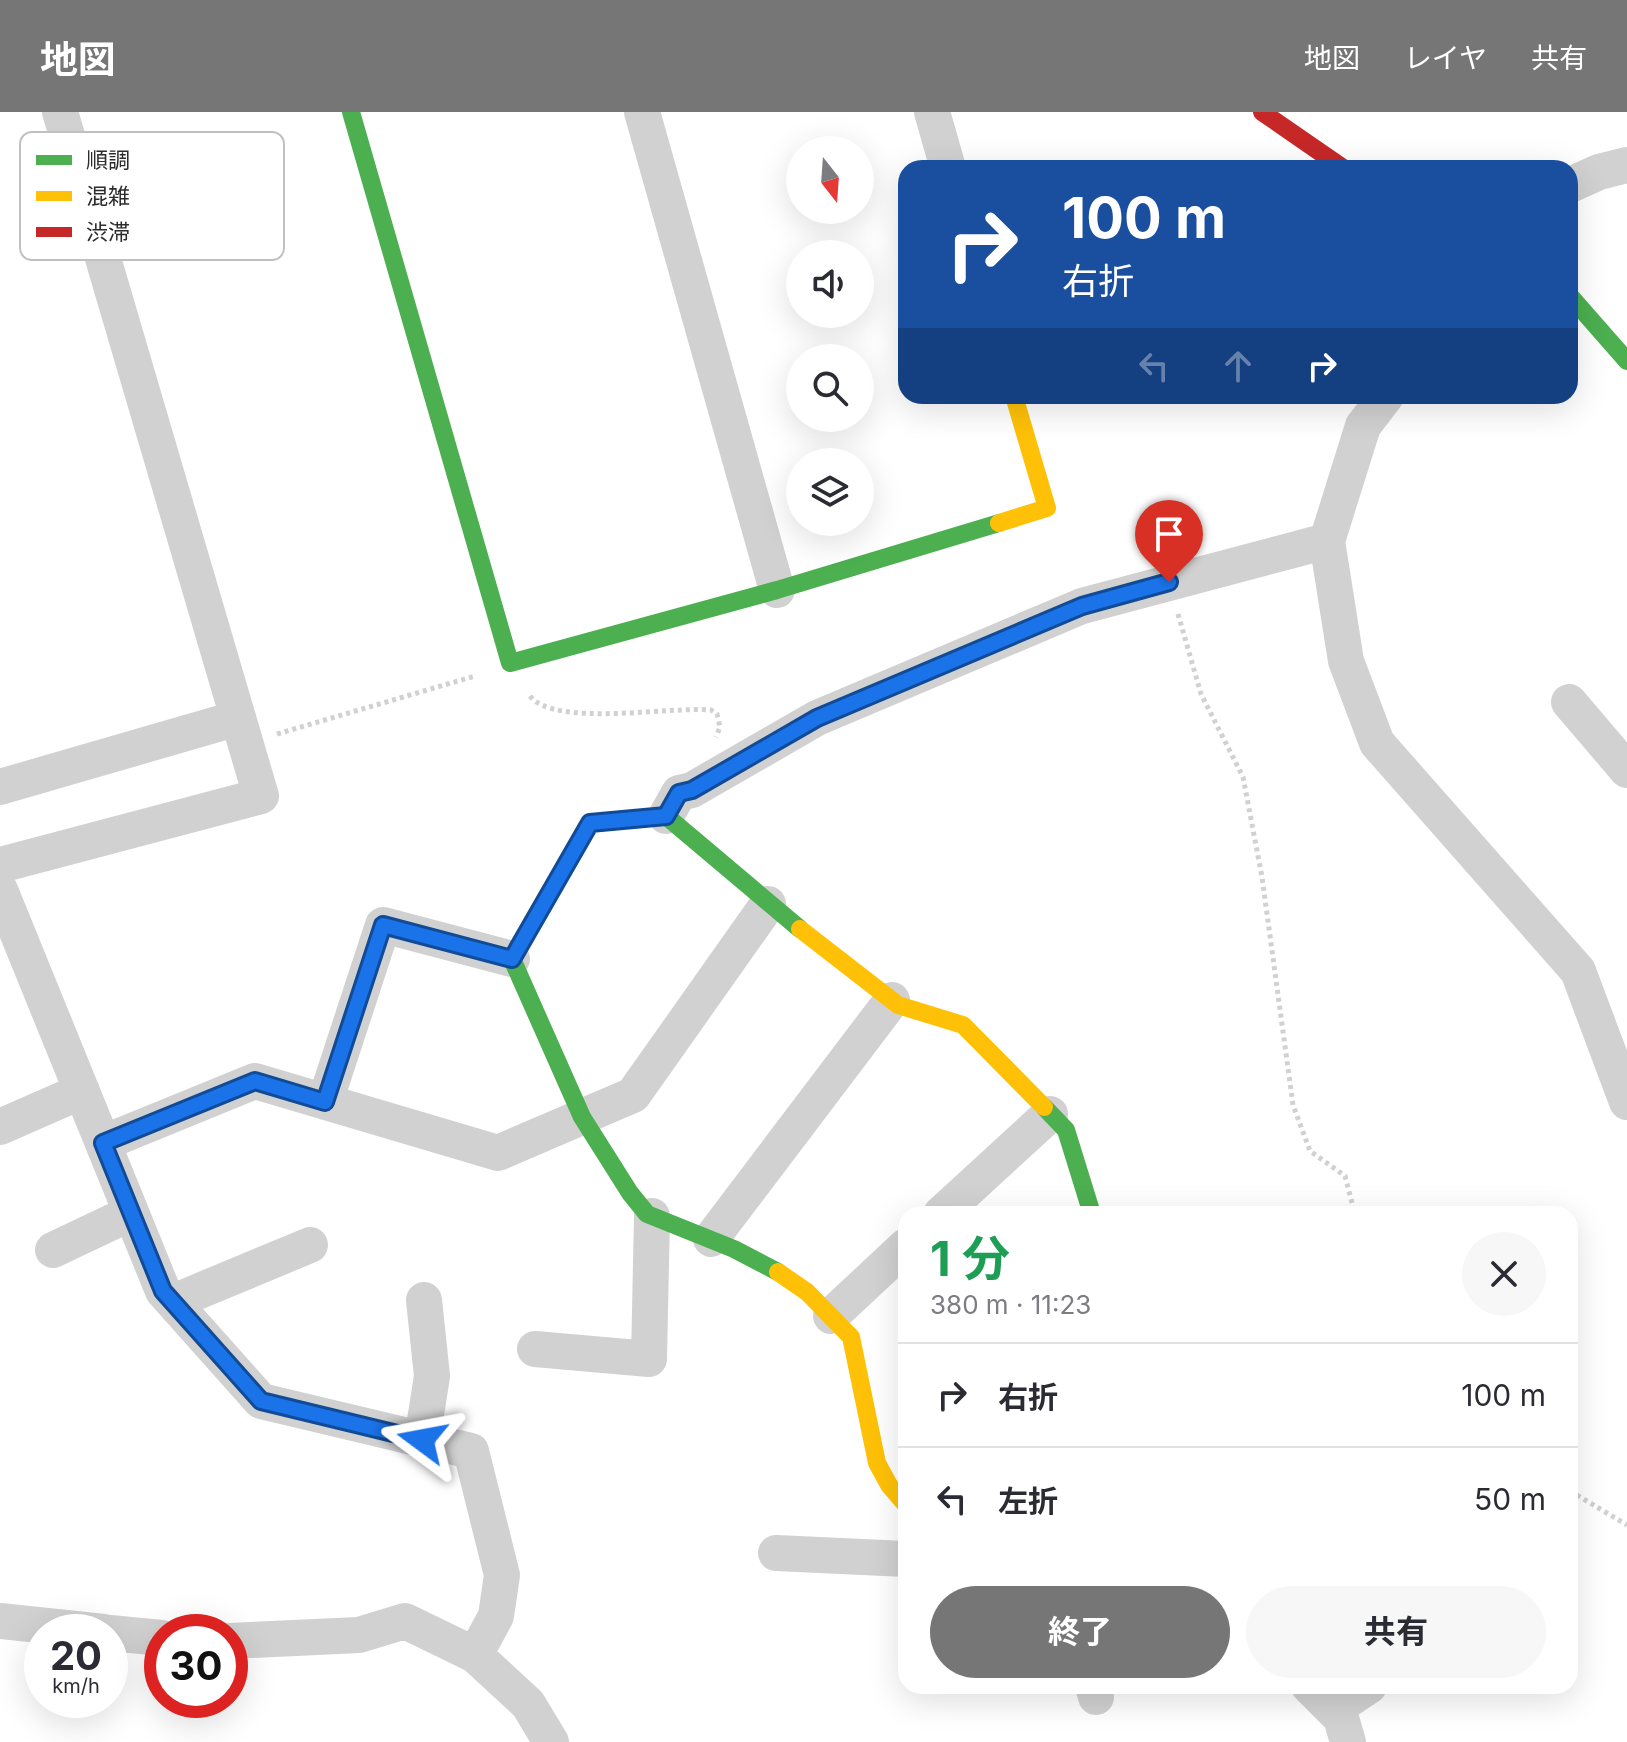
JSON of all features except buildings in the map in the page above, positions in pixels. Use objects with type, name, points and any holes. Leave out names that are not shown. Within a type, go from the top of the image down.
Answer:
[{"type":"street","points":[[60,112],[66,132]]},
{"type":"street","points":[[351,112],[511,664],[777,590],[1047,508],[1016,404]]},
{"type":"street","points":[[642,112],[777,590]]},
{"type":"street","points":[[932,112],[946,160]]},
{"type":"street","points":[[1262,112],[1331,160]]},
{"type":"street","points":[[1578,181],[1627,165]]},
{"type":"street","points":[[0,865],[261,796],[104,260]]},
{"type":"street","points":[[1578,305],[1627,361]]},
{"type":"street","points":[[1380,404],[1363,426],[1327,541],[1346,661],[1377,743],[1578,971],[1627,1102]]},
{"type":"street","points":[[666,816],[679,793],[692,790],[817,718],[1082,606],[1327,541]]},
{"type":"street","points":[[1569,702],[1627,770]]},
{"type":"street","points":[[0,787],[242,731]]},
{"type":"street","points":[[512,959],[590,823],[666,816],[768,904],[898,1005],[963,1025],[1066,1130],[1090,1206]]},
{"type":"street","points":[[0,890],[163,1291],[261,1401],[471,1451],[502,1575],[496,1616],[475,1655]]},
{"type":"street","points":[[103,1143],[255,1081],[498,1153],[633,1095],[768,904]]},
{"type":"street","points":[[325,1102],[383,925],[512,959]]},
{"type":"street","points":[[512,959],[582,1117],[630,1193],[647,1214],[772,1267],[807,1292],[851,1337],[877,1463],[898,1496]]},
{"type":"street","points":[[711,1239],[892,1000]]},
{"type":"street","points":[[0,1127],[82,1091]]},
{"type":"street","points":[[950,1206],[1050,1114]]},
{"type":"street","points":[[53,1250],[131,1213]]},
{"type":"street","points":[[535,1349],[649,1359],[652,1216]]},
{"type":"street","points":[[173,1302],[310,1245]]},
{"type":"street","points":[[831,1316],[898,1253]]},
{"type":"street","points":[[422,1440],[432,1376],[424,1300]]},
{"type":"street","points":[[776,1553],[898,1559]]},
{"type":"street","points":[[2,1614],[24,1618]]},
{"type":"street","points":[[248,1640],[359,1635],[405,1621],[475,1655],[528,1704],[551,1742]]},
{"type":"street","points":[[1330,1713],[1357,1694]]},
{"type":"path","points":[[1169,582],[1201,694],[1243,777],[1262,877],[1293,1105],[1310,1151],[1345,1176],[1353,1206]]},
{"type":"path","points":[[242,731],[511,664],[535,702],[551,708],[575,713],[711,710],[717,714],[720,727],[716,737],[705,747]]},
{"type":"path","points":[[1578,1496],[1627,1525]]},
{"type":"traffic: fast","points":[[351,112],[510,663],[777,590],[999,523]]},
{"type":"traffic: fast","points":[[1578,305],[1627,361]]},
{"type":"traffic: fast","points":[[778,1272],[734,1249],[647,1214],[630,1193],[582,1117],[512,959],[590,823],[666,816],[800,929]]},
{"type":"traffic: fast","points":[[1044,1107],[1066,1130],[1090,1206]]},
{"type":"traffic: slow","points":[[999,523],[1047,508],[1016,404]]},
{"type":"traffic: slow","points":[[800,929],[898,1005],[963,1025],[1044,1107]]},
{"type":"traffic: slow","points":[[778,1272],[807,1292],[851,1337],[877,1463],[898,1496]]},
{"type":"traffic: jam","points":[[1262,112],[1331,160]]},
{"type":"route","points":[[422,1440],[261,1401],[163,1291],[103,1143],[255,1081],[325,1102],[383,925],[512,959],[590,823],[666,816],[679,793],[692,790],[817,718],[1082,606],[1169,582]]}]
